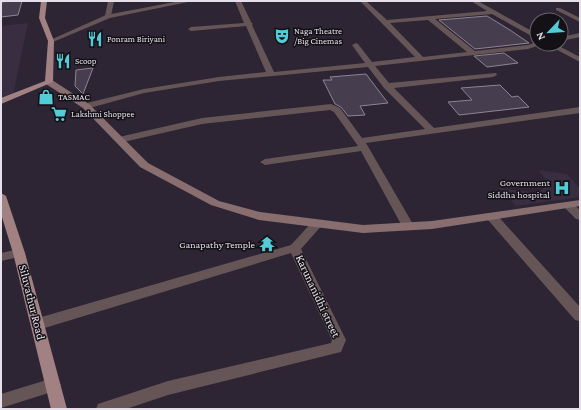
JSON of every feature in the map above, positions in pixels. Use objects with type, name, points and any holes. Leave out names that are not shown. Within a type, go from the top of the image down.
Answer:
[{"type":"main road","points":[[44,1],[42,18],[52,41],[49,82]]},
{"type":"main road","points":[[1,101],[49,82]]},
{"type":"main road","points":[[49,82],[86,106],[144,165],[215,203],[259,216],[363,229],[432,225],[569,206],[580,203]]},
{"type":"main road","name":"Siluvathur Road","points":[[1,196],[19,253],[59,409]]},
{"type":"street","points":[[108,16],[111,1]]},
{"type":"street","points":[[52,41],[108,16],[174,2],[190,1]]},
{"type":"street","points":[[238,1],[250,24],[271,74]]},
{"type":"street","points":[[363,1],[421,59]]},
{"type":"street","points":[[474,1],[529,32]]},
{"type":"street","points":[[558,9],[580,20]]},
{"type":"street","points":[[385,22],[493,12]]},
{"type":"street","points":[[430,18],[474,54]]},
{"type":"street","points":[[191,29],[250,24]]},
{"type":"street","points":[[569,37],[580,35]]},
{"type":"street","points":[[356,45],[368,66],[430,130]]},
{"type":"street","points":[[86,106],[144,91],[219,79],[368,66],[529,47]]},
{"type":"street","points":[[565,52],[580,60]]},
{"type":"street","points":[[387,86],[493,75]]},
{"type":"street","points":[[118,140],[202,121],[332,107],[337,110],[362,144],[408,226]]},
{"type":"street","points":[[265,162],[430,130],[580,110]]},
{"type":"street","points":[[569,206],[580,216]]},
{"type":"street","points":[[492,216],[580,316]]},
{"type":"street","points":[[296,248],[317,224]]},
{"type":"street","name":"Karunanidhi street","points":[[38,324],[296,248],[339,340],[336,348],[168,388],[104,409]]},
{"type":"street","points":[[1,257],[19,253]]},
{"type":"street","points":[[1,401],[53,385]]},
{"type":"shaded area","points":[[28,23],[13,95],[1,98],[1,26]]},
{"type":"shaded area","name":"Government Siddha hospital","points":[[538,170],[567,174],[580,189],[580,197],[516,206],[499,188],[538,193],[549,183]]},
{"type":"building","points":[[22,1],[18,15],[1,17],[1,2]]},
{"type":"building","points":[[487,16],[529,43],[475,49],[439,20]]},
{"type":"building","points":[[504,53],[518,63],[487,67],[474,56]]},
{"type":"building","points":[[93,68],[83,94],[75,86],[76,70]]},
{"type":"building","points":[[366,74],[388,103],[360,106],[365,115],[348,116],[341,107],[335,104],[323,80],[332,80],[330,77]]},
{"type":"building","points":[[500,85],[512,97],[518,96],[529,107],[459,115],[448,102],[472,100],[461,88]]},
{"type":"place","name":"Naga Theatre /Big Cinemas","points":[[282,36]]},
{"type":"place","name":"Ponram Biriyani","points":[[95,39]]},
{"type":"place","name":"Scoop","points":[[63,61]]},
{"type":"place","name":"TASMAC","points":[[46,97]]},
{"type":"place","name":"Lakshmi Shoppee","points":[[59,114]]},
{"type":"place","name":"Government Siddha hospital","points":[[562,188]]},
{"type":"place","name":"Ganapathy Temple","points":[[267,244]]}]
